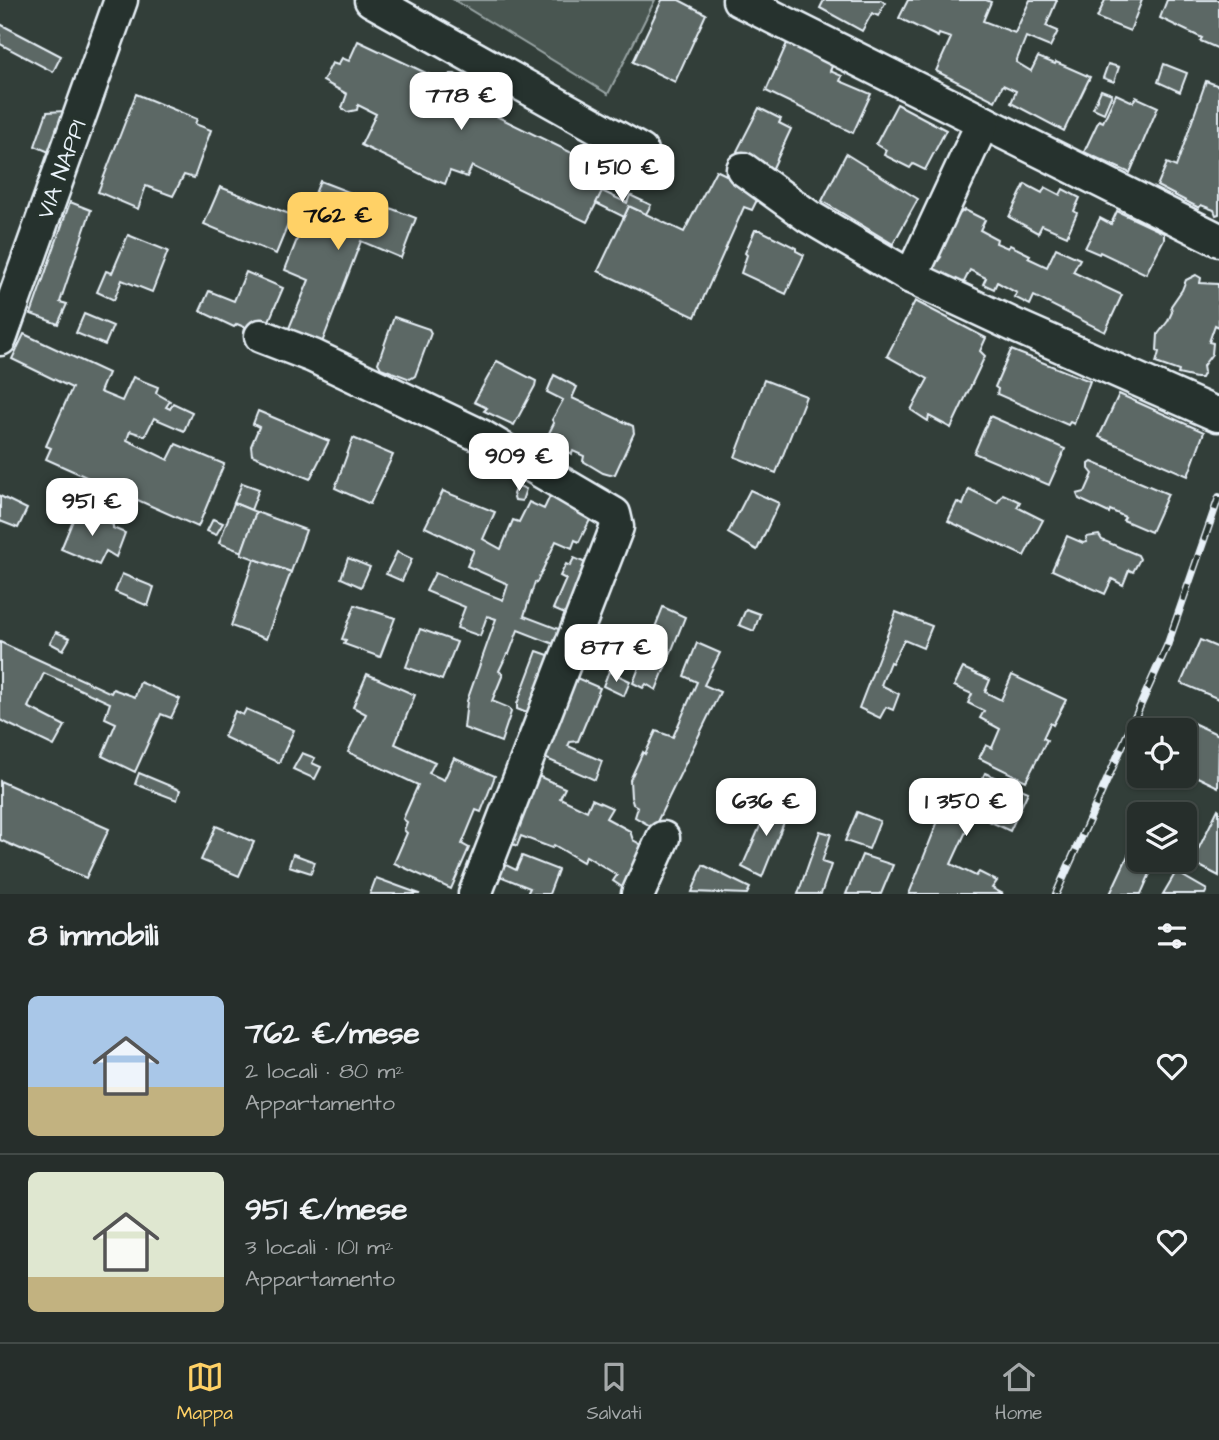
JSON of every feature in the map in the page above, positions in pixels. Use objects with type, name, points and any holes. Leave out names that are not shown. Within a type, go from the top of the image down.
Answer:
[{"type":"street","name":"VIA NAPPI","points":[[3,318],[121,0]]},
{"type":"street","points":[[371,0],[641,151]]},
{"type":"street","points":[[739,0],[1219,240]]},
{"type":"street","points":[[911,277],[983,122]]},
{"type":"street","points":[[743,169],[808,216],[911,277],[1030,333],[1218,415],[1219,413]]},
{"type":"street","points":[[261,337],[313,356],[481,436],[614,514],[617,521],[617,527],[475,894]]},
{"type":"street","points":[[638,894],[663,838]]},
{"type":"shaded area","points":[[454,0],[655,0],[608,94]]},
{"type":"building","points":[[662,0],[679,0],[706,14],[675,82],[633,62]]},
{"type":"building","points":[[824,0],[881,0],[885,3],[878,16],[872,13],[862,31],[820,8]]},
{"type":"building","points":[[908,0],[986,0],[991,2],[983,21],[1015,33],[1030,0],[1057,0],[1046,26],[1058,31],[1050,47],[1026,37],[1016,62],[1031,71],[1038,57],[1090,77],[1064,131],[1011,103],[1016,91],[1003,85],[995,101],[936,71],[951,38],[939,34],[938,37],[899,18]]},
{"type":"building","points":[[1105,0],[1142,0],[1130,31],[1097,18]]},
{"type":"building","points":[[1167,0],[1219,0],[1219,49],[1160,18]]},
{"type":"building","points":[[0,24],[61,56],[53,72],[0,44]]},
{"type":"building","points":[[358,41],[443,81],[450,74],[455,74],[499,94],[502,99],[494,115],[580,157],[585,149],[593,148],[597,151],[599,163],[613,170],[587,222],[472,166],[467,177],[450,171],[445,184],[361,145],[376,114],[358,105],[357,110],[347,112],[342,108],[347,94],[323,81],[332,63],[338,65],[342,58],[349,61]]},
{"type":"building","points":[[787,43],[833,64],[830,71],[842,76],[840,81],[871,94],[853,133],[766,91]]},
{"type":"building","points":[[1108,64],[1119,67],[1114,82],[1103,78]]},
{"type":"building","points":[[1164,64],[1187,73],[1180,92],[1158,82]]},
{"type":"building","points":[[1206,81],[1219,86],[1219,214],[1216,215],[1214,210],[1201,205],[1199,208],[1157,186],[1167,163],[1176,167]]},
{"type":"building","points":[[1101,90],[1112,94],[1104,113],[1093,108]]},
{"type":"building","points":[[136,94],[197,119],[195,124],[211,130],[194,178],[184,175],[173,196],[146,186],[138,209],[98,192]]},
{"type":"building","points":[[1116,94],[1133,102],[1136,97],[1158,107],[1130,173],[1084,152],[1099,120],[1103,122]]},
{"type":"building","points":[[897,104],[946,130],[925,170],[913,164],[910,168],[884,155],[886,150],[876,144]]},
{"type":"building","points":[[759,108],[781,119],[779,123],[791,129],[772,170],[737,151]]},
{"type":"building","points":[[64,111],[49,152],[35,146],[47,112]]},
{"type":"building","points":[[846,154],[918,199],[893,244],[822,201]]},
{"type":"building","points":[[716,170],[761,192],[752,210],[744,207],[695,317],[598,271],[629,206],[684,232]]},
{"type":"building","points":[[320,181],[416,218],[401,258],[361,241],[320,348],[287,333],[309,280],[285,270]]},
{"type":"building","points":[[1025,184],[1042,193],[1045,187],[1060,195],[1063,189],[1080,198],[1067,236],[1042,225],[1038,233],[1009,217]]},
{"type":"building","points":[[220,187],[292,215],[276,254],[204,224]]},
{"type":"building","points":[[602,191],[627,203],[630,195],[651,205],[646,214],[629,206],[624,217],[596,203]]},
{"type":"building","points":[[70,202],[91,210],[60,302],[67,304],[58,324],[31,314]]},
{"type":"building","points":[[965,210],[985,220],[980,230],[997,239],[996,243],[1008,248],[1010,245],[1047,267],[1056,248],[1080,259],[1073,272],[1122,295],[1105,332],[1034,296],[1030,305],[1014,297],[1017,293],[997,282],[994,289],[983,284],[986,278],[970,270],[962,286],[931,270],[941,257],[937,255],[957,219],[956,216]]},
{"type":"building","points":[[1117,211],[1164,233],[1164,239],[1146,274],[1100,252],[1099,254],[1085,248],[1100,218],[1111,224]]},
{"type":"building","points":[[755,230],[796,248],[796,251],[804,255],[786,294],[741,273],[747,255],[745,253]]},
{"type":"building","points":[[128,235],[168,251],[152,292],[122,280],[114,300],[97,292],[106,271],[112,273]]},
{"type":"building","points":[[246,272],[283,288],[263,335],[237,324],[234,327],[200,311],[209,291],[234,301]]},
{"type":"building","points":[[1196,275],[1201,278],[1200,283],[1218,284],[1219,327],[1215,325],[1209,342],[1213,343],[1212,354],[1203,366],[1201,378],[1178,374],[1179,371],[1156,363],[1159,352],[1158,334],[1168,321],[1172,312],[1171,306],[1186,280]]},
{"type":"building","points":[[915,301],[986,338],[980,351],[985,356],[951,428],[929,416],[928,421],[911,410],[928,379],[887,356]]},
{"type":"building","points":[[84,314],[113,326],[105,345],[76,333]]},
{"type":"building","points":[[394,317],[429,329],[431,333],[415,376],[410,379],[381,368],[378,363]]},
{"type":"building","points":[[24,334],[108,373],[100,392],[122,401],[133,377],[158,387],[156,393],[170,401],[166,407],[170,409],[173,403],[192,412],[184,431],[154,418],[145,436],[130,431],[127,440],[168,460],[176,444],[224,464],[198,527],[46,459],[51,448],[46,446],[72,388],[12,359]]},
{"type":"building","points":[[1011,350],[1090,381],[1074,424],[1070,422],[1068,425],[997,394],[998,389],[995,387]]},
{"type":"building","points":[[497,361],[536,381],[514,425],[484,411],[487,408],[474,402]]},
{"type":"building","points":[[554,375],[577,387],[572,398],[633,426],[634,433],[615,474],[603,473],[583,461],[584,456],[573,451],[572,454],[549,442],[547,437],[554,423],[552,420],[563,400],[547,392]]},
{"type":"building","points":[[764,380],[806,396],[776,473],[735,457]]},
{"type":"building","points":[[1119,394],[1204,432],[1188,476],[1099,437]]},
{"type":"building","points":[[258,411],[329,441],[310,479],[252,455],[251,446],[259,427],[253,424]]},
{"type":"building","points":[[990,416],[1065,449],[1049,485],[974,453]]},
{"type":"building","points":[[353,438],[393,455],[370,504],[335,488]]},
{"type":"building","points":[[1092,462],[1168,494],[1151,532],[1123,520],[1125,517],[1110,510],[1109,513],[1079,499],[1077,494],[1085,492],[1093,474],[1089,469]]},
{"type":"building","points":[[242,483],[259,489],[251,510],[234,503]]},
{"type":"building","points":[[517,485],[526,489],[522,501],[515,500],[513,494]]},
{"type":"building","points":[[969,489],[997,503],[1003,494],[1020,502],[1017,507],[1043,520],[1024,556],[948,521],[957,502],[963,505]]},
{"type":"building","points":[[553,490],[594,512],[579,542],[575,540],[572,548],[556,541],[535,582],[524,616],[569,633],[564,648],[518,630],[499,671],[503,674],[492,701],[509,708],[511,712],[501,742],[464,728],[467,701],[496,619],[487,616],[480,636],[457,628],[465,607],[426,591],[435,573],[503,600],[508,584],[467,566],[474,550],[425,527],[443,491],[495,512],[483,539],[501,549],[513,520],[519,522],[529,502],[544,509]]},
{"type":"building","points":[[750,490],[779,503],[757,550],[728,533]]},
{"type":"building","points":[[0,496],[27,509],[18,528],[0,521]]},
{"type":"building","points":[[234,503],[256,512],[242,552],[219,543]]},
{"type":"building","points":[[78,508],[125,533],[116,557],[106,551],[99,565],[61,549]]},
{"type":"building","points":[[256,512],[306,530],[291,572],[241,554]]},
{"type":"building","points":[[213,519],[223,523],[216,535],[207,531]]},
{"type":"building","points":[[1099,535],[1102,540],[1138,555],[1140,559],[1133,572],[1129,570],[1123,585],[1112,579],[1105,594],[1052,570],[1067,536],[1083,543],[1087,542],[1086,537]]},
{"type":"building","points":[[397,552],[412,559],[402,581],[386,574]]},
{"type":"building","points":[[348,558],[370,567],[361,587],[341,578]]},
{"type":"building","points":[[574,558],[595,567],[574,618],[553,609],[566,579],[560,576],[566,564],[570,566]]},
{"type":"building","points":[[254,559],[291,572],[266,639],[231,626]]},
{"type":"building","points":[[122,574],[154,587],[148,606],[115,592]]},
{"type":"building","points":[[355,605],[395,618],[380,657],[344,644],[346,640],[342,639]]},
{"type":"building","points":[[663,607],[685,617],[656,690],[646,684],[643,688],[633,683]]},
{"type":"building","points":[[746,609],[760,614],[754,631],[739,625]]},
{"type":"building","points":[[896,612],[932,626],[923,648],[904,640],[892,663],[890,662],[881,685],[899,694],[893,710],[886,707],[880,718],[859,708]]},
{"type":"building","points":[[420,629],[457,642],[442,680],[406,667]]},
{"type":"building","points":[[56,632],[70,638],[63,650],[50,643]]},
{"type":"building","points":[[1200,640],[1219,648],[1219,699],[1181,683]]},
{"type":"building","points":[[0,642],[111,693],[113,689],[135,697],[140,682],[180,699],[171,718],[161,714],[135,772],[102,756],[116,723],[105,718],[110,703],[44,673],[28,707],[65,726],[54,746],[0,720]]},
{"type":"building","points":[[697,643],[720,653],[704,685],[720,692],[654,828],[635,817],[638,807],[633,804],[630,780],[656,731],[673,737],[697,682],[684,676]]},
{"type":"building","points":[[537,651],[560,659],[537,717],[517,709],[517,704]]},
{"type":"building","points":[[963,668],[990,680],[985,692],[1001,700],[1012,675],[1066,700],[1053,725],[1050,723],[1043,738],[1047,740],[1026,781],[979,758],[986,745],[992,748],[1000,729],[980,718],[984,711],[968,703],[972,694],[954,686]]},
{"type":"building","points":[[609,671],[630,681],[624,696],[603,686]]},
{"type":"building","points":[[367,674],[415,695],[395,744],[435,762],[429,773],[444,780],[454,758],[495,776],[481,812],[476,810],[462,844],[469,848],[451,889],[394,863],[407,833],[404,830],[407,822],[403,819],[418,785],[348,752],[366,714],[353,707]]},
{"type":"building","points":[[572,676],[600,688],[578,741],[570,742],[568,746],[602,761],[595,780],[540,756]]},
{"type":"building","points":[[246,709],[294,730],[279,763],[224,737],[235,711],[243,715]]},
{"type":"building","points":[[1197,725],[1219,735],[1218,787],[1197,777]]},
{"type":"building","points":[[302,753],[315,758],[312,763],[321,767],[315,779],[293,769]]},
{"type":"building","points":[[139,773],[180,790],[177,800],[135,784]]},
{"type":"building","points":[[985,773],[1028,792],[1010,831],[974,814],[951,864],[976,876],[979,872],[997,881],[992,888],[1003,894],[909,894],[946,801],[955,804],[965,787],[976,792]]},
{"type":"building","points":[[536,775],[565,788],[560,798],[587,811],[592,799],[612,808],[606,818],[630,831],[633,840],[649,849],[625,889],[613,881],[617,875],[586,856],[583,862],[554,845],[552,848],[521,836],[517,846],[510,843]]},
{"type":"building","points":[[0,781],[109,829],[86,878],[0,840]]},
{"type":"building","points":[[772,799],[790,807],[762,877],[742,867]]},
{"type":"building","points":[[1218,809],[1219,876],[1197,865],[1197,852]]},
{"type":"building","points":[[857,812],[880,821],[869,849],[845,841]]},
{"type":"building","points":[[216,826],[254,842],[239,876],[201,860]]},
{"type":"building","points":[[820,831],[831,834],[822,862],[831,865],[821,894],[798,894]]},
{"type":"building","points":[[293,854],[315,862],[311,873],[289,866]]},
{"type":"building","points":[[862,855],[893,865],[881,894],[846,894]]},
{"type":"building","points":[[522,856],[558,870],[549,894],[527,894],[530,888],[497,875],[502,863],[516,870]]},
{"type":"building","points":[[1127,858],[1127,872],[1151,872],[1141,894],[1110,894]]},
{"type":"building","points":[[703,865],[750,888],[747,894],[692,892]]},
{"type":"building","points":[[1176,872],[1207,890],[1205,894],[1163,894]]},
{"type":"building","points":[[376,878],[420,894],[370,894]]},
{"type":"railway","points":[[1056,894],[1167,646],[1219,497]]}]
